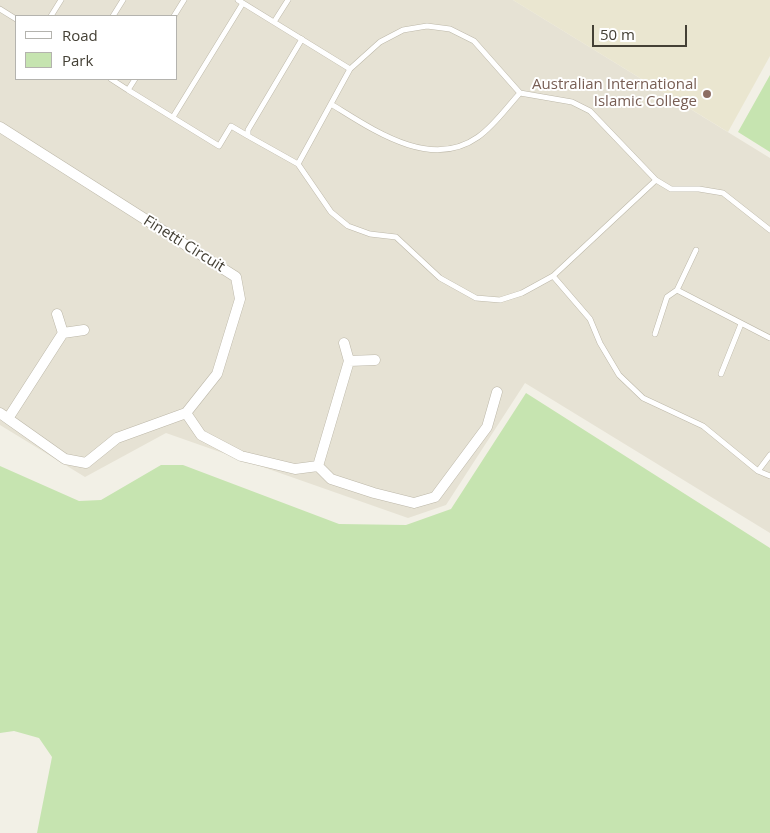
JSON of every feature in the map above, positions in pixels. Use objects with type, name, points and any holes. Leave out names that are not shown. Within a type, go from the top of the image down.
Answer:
[{"type":"street","name":"Finetti Circuit","points":[[0,127],[236,277],[240,299],[217,374],[186,413]]},
{"type":"street","points":[[57,314],[63,333]]},
{"type":"street","points":[[84,330],[63,333],[4,415],[65,459],[86,463],[117,438],[186,413],[201,435],[241,456],[295,469],[318,466]]},
{"type":"street","points":[[318,466],[349,362],[344,343]]},
{"type":"street","points":[[349,362],[375,360]]},
{"type":"street","points":[[318,466],[331,479],[374,493],[414,503],[435,496],[487,428],[497,392]]},
{"type":"lane","points":[[52,15],[61,0]]},
{"type":"lane","points":[[114,15],[123,0]]},
{"type":"lane","points":[[175,15],[184,0]]},
{"type":"lane","points":[[274,22],[288,0]]},
{"type":"lane","points":[[173,117],[241,1],[350,69]]},
{"type":"lane","points":[[0,9],[15,18]]},
{"type":"lane","points":[[298,164],[350,69],[380,42],[403,30],[427,26],[450,29],[474,41],[520,93],[572,102],[590,111],[656,180],[671,189],[699,189],[723,193],[770,230]]},
{"type":"lane","points":[[248,136],[248,130],[302,39]]},
{"type":"lane","points":[[112,80],[219,146],[231,126],[298,164],[331,212],[348,226],[370,234],[396,237],[440,278],[476,298],[500,300],[522,293],[553,276],[656,180]]},
{"type":"lane","points":[[128,90],[134,80]]},
{"type":"lane","points":[[331,104],[379,134],[403,144],[433,149],[458,147],[478,137],[520,93]]},
{"type":"lane","points":[[655,334],[667,297],[678,290],[696,250]]},
{"type":"lane","points":[[553,276],[590,319],[600,344],[619,375],[644,398],[703,426],[758,470],[770,476]]},
{"type":"lane","points":[[678,290],[770,338]]},
{"type":"lane","points":[[721,374],[741,324]]},
{"type":"lane","points":[[758,470],[770,455]]},
{"type":"shaded area","points":[[0,0],[513,0],[770,158],[770,533],[525,383],[446,505],[408,518],[166,433],[85,477],[0,425]]},
{"type":"shaded area","name":"Australian International Islamic College","points":[[513,0],[770,0],[770,56],[728,132]]},
{"type":"green space","points":[[770,75],[770,152],[738,132]]},
{"type":"green space","points":[[526,393],[770,548],[770,833],[37,833],[52,757],[39,738],[14,731],[0,733],[0,466],[79,501],[101,500],[161,465],[183,465],[339,524],[406,525],[451,509]]},
{"type":"place","name":"Australian International Islamic College","points":[[707,94]]}]
